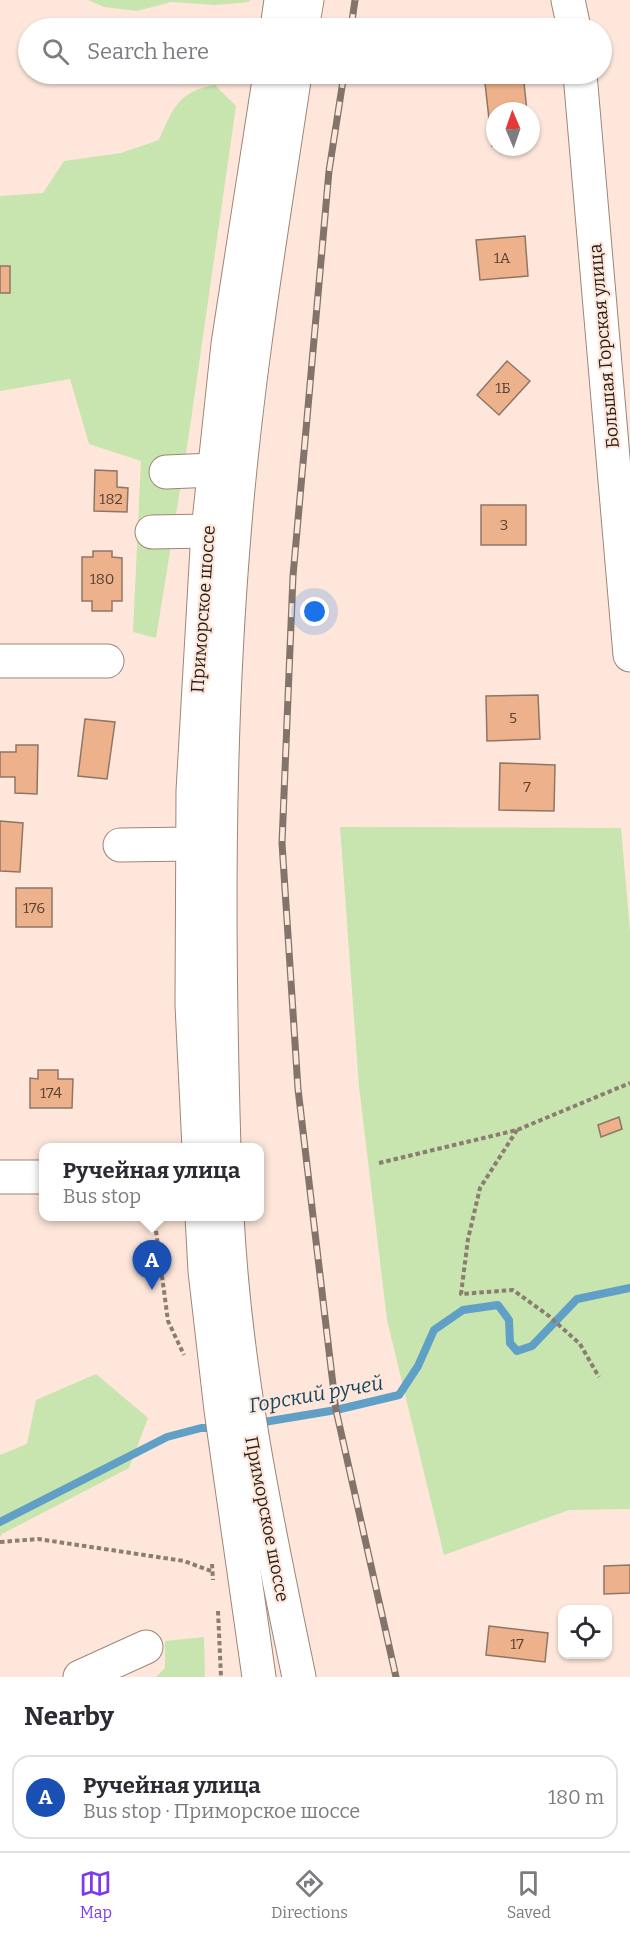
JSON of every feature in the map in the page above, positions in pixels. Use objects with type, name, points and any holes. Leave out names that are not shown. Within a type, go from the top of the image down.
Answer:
[{"type":"main road","points":[[278,18],[281,0]]},
{"type":"main road","points":[[304,18],[307,0]]},
{"type":"main road","points":[[568,0],[572,18]]},
{"type":"main road","name":"Приморское шоссе","points":[[199,1143],[192,1005],[192,844],[195,745],[208,531],[228,344],[268,84]]},
{"type":"main road","name":"Приморское шоссе","points":[[224,1143],[220,1003],[220,790],[234,534],[253,349],[294,84]]},
{"type":"main road","name":"Большая Горская улица","points":[[581,84],[630,655]]},
{"type":"main road","points":[[166,472],[214,470]]},
{"type":"main road","points":[[152,532],[208,531]]},
{"type":"main road","points":[[0,661],[107,661]]},
{"type":"main road","points":[[120,844],[192,844]]},
{"type":"main road","points":[[0,1177],[39,1177]]},
{"type":"main road","name":"Приморское шоссе","points":[[202,1221],[205,1271],[239,1443],[259,1677]]},
{"type":"main road","name":"Приморское шоссе","points":[[227,1221],[234,1409]]},
{"type":"main road","name":"Приморское шоссе","points":[[239,1443],[299,1677]]},
{"type":"main road","points":[[80,1677],[146,1647]]},
{"type":"path","points":[[379,1163],[517,1130],[630,1083]]},
{"type":"path","points":[[517,1130],[480,1188],[468,1239],[461,1294],[513,1290],[549,1316],[579,1344],[599,1377]]},
{"type":"path","points":[[155,1221],[168,1321],[185,1359]]},
{"type":"path","points":[[0,1542],[38,1539],[184,1561],[211,1571],[214,1582]]},
{"type":"path","points":[[218,1605],[221,1677]]},
{"type":"green space","points":[[88,0],[250,0],[249,2],[215,5],[171,2],[137,11],[104,7]]},
{"type":"green space","points":[[215,85],[236,106],[189,434],[156,638],[133,632],[141,461],[89,444],[70,379],[0,391],[0,196],[43,193],[64,161],[121,153],[159,140],[178,103],[193,92]]},
{"type":"green space","points":[[340,827],[621,828],[630,932],[630,1509],[569,1510],[444,1555],[387,1320],[359,1086]]},
{"type":"green space","points":[[96,1374],[148,1418],[129,1468],[0,1537],[0,1455],[27,1444],[36,1400]]},
{"type":"green space","points":[[204,1637],[205,1677],[156,1677],[165,1668],[165,1641]]},
{"type":"building","points":[[485,84],[524,84],[526,102],[487,102]]},
{"type":"building","points":[[525,236],[528,276],[480,280],[476,240]]},
{"type":"building","points":[[0,266],[10,266],[10,293],[0,293]]},
{"type":"building","points":[[507,361],[530,381],[499,415],[477,395]]},
{"type":"building","points":[[95,470],[117,471],[117,487],[128,488],[127,512],[94,511]]},
{"type":"building","points":[[481,505],[526,505],[526,545],[481,545]]},
{"type":"building","points":[[93,551],[112,551],[112,557],[122,558],[122,601],[112,601],[112,611],[92,611],[92,601],[82,601],[82,557],[93,557]]},
{"type":"building","points":[[538,695],[540,739],[487,741],[486,696]]},
{"type":"building","points":[[85,719],[115,722],[107,779],[78,776]]},
{"type":"building","points":[[16,745],[38,745],[37,794],[15,793],[15,777],[0,777],[0,752],[16,752]]},
{"type":"building","points":[[500,763],[555,765],[554,811],[499,810]]},
{"type":"building","points":[[0,821],[23,823],[20,872],[0,871]]},
{"type":"building","points":[[16,888],[52,888],[52,927],[16,927]]},
{"type":"building","points":[[38,1070],[58,1070],[58,1079],[73,1079],[72,1108],[30,1108],[30,1078],[38,1079]]},
{"type":"building","points":[[619,1117],[622,1129],[601,1137],[598,1125]]},
{"type":"building","points":[[630,1565],[630,1593],[604,1594],[604,1566]]},
{"type":"building","points":[[489,1626],[548,1633],[545,1662],[486,1655]]},
{"type":"waterway","name":"Горский ручей","points":[[258,1423],[336,1410],[399,1395],[418,1366],[434,1330],[463,1310],[498,1305],[509,1320],[510,1343],[517,1351],[532,1346],[577,1299],[630,1288]]},
{"type":"waterway","name":"Горский ручей","points":[[0,1522],[167,1437],[201,1428],[217,1428]]},
{"type":"railway","points":[[352,18],[355,0]]},
{"type":"railway","points":[[342,84],[329,171],[293,576],[282,843],[298,1089],[336,1410],[396,1677]]},
{"type":"place","name":"Ручейная улица","points":[[152,1290]]}]
